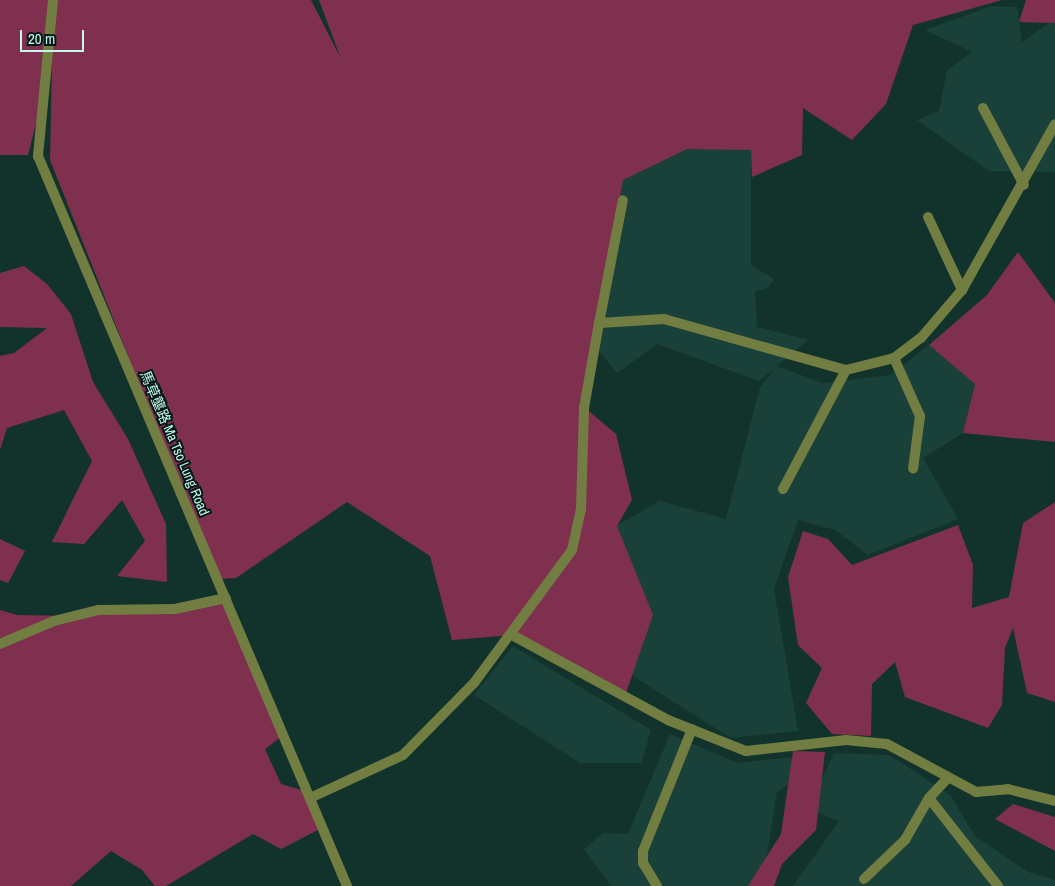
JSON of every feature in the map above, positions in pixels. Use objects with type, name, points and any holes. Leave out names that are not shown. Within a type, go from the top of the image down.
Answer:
[{"type":"street","name":"馬草壟路 Ma Tso Lung Road","points":[[53,0],[38,156],[347,886]]},
{"type":"street","points":[[983,108],[1024,185]]},
{"type":"street","points":[[599,323],[664,319],[846,370],[894,358],[921,338],[962,290],[1024,185],[1055,124]]},
{"type":"street","points":[[310,798],[403,755],[474,683],[512,635],[572,550],[581,509],[584,408],[623,200]]},
{"type":"street","points":[[928,217],[962,290]]},
{"type":"street","points":[[894,358],[920,416],[913,469]]},
{"type":"street","points":[[783,489],[846,370]]},
{"type":"street","points":[[0,644],[54,621],[98,610],[175,609],[226,598]]},
{"type":"street","points":[[512,635],[692,729],[746,751],[846,740],[886,744],[947,779],[976,792],[1008,789],[1055,801]]},
{"type":"street","points":[[657,886],[643,863],[643,851],[692,729]]},
{"type":"street","points":[[864,879],[905,840],[929,798],[947,779]]},
{"type":"street","points":[[929,798],[998,886]]},
{"type":"shaded area","points":[[0,0],[311,0],[341,59],[319,0],[1002,0],[913,25],[886,104],[852,140],[803,108],[802,155],[752,177],[751,150],[687,149],[623,180],[584,407],[616,434],[632,500],[617,526],[653,615],[625,696],[512,635],[452,640],[430,556],[347,502],[236,578],[217,579],[50,160],[52,61],[28,155],[0,155]]},
{"type":"shaded area","points":[[1026,0],[1055,0],[1055,23],[1019,22]]},
{"type":"shaded area","points":[[992,6],[1017,7],[1022,42],[1052,21],[1055,26],[1055,172],[989,171],[917,120],[939,111],[947,70],[972,52],[925,30]]},
{"type":"shaded area","points":[[700,144],[751,150],[751,265],[774,279],[768,288],[755,292],[757,327],[808,340],[777,366],[822,383],[890,375],[929,345],[975,384],[963,433],[923,458],[958,519],[868,555],[835,530],[798,520],[774,589],[798,731],[731,738],[628,673],[609,530],[660,501],[726,519],[760,387],[775,368],[759,381],[657,344],[617,373],[589,338],[625,171]]},
{"type":"shaded area","points":[[1018,252],[1055,303],[1055,442],[963,433],[975,384],[929,345],[987,295]]},
{"type":"shaded area","points":[[24,266],[47,284],[71,314],[93,382],[128,439],[166,524],[167,582],[117,576],[145,541],[122,500],[84,544],[52,542],[92,461],[64,410],[7,428],[0,450],[0,356],[14,353],[47,328],[0,327],[0,273]]},
{"type":"shaded area","points":[[1055,502],[1055,702],[1027,693],[1013,628],[1005,648],[1002,705],[988,728],[905,697],[895,662],[872,684],[871,736],[832,734],[806,703],[822,668],[798,645],[788,577],[803,531],[828,539],[852,565],[958,525],[973,565],[972,608],[1009,597],[1023,523]]},
{"type":"shaded area","points":[[0,539],[25,551],[8,583],[0,580]]},
{"type":"shaded area","points":[[226,598],[285,734],[265,749],[281,784],[308,792],[322,828],[281,849],[253,834],[166,886],[155,886],[142,870],[111,851],[71,886],[0,886],[0,610],[17,615],[73,616]]},
{"type":"shaded area","points":[[513,646],[651,730],[641,763],[580,763],[474,695]]},
{"type":"shaded area","points":[[670,734],[737,763],[793,757],[798,777],[777,792],[762,886],[611,886],[584,849],[603,833],[628,834]]},
{"type":"shaded area","points":[[793,751],[825,752],[816,830],[782,864],[774,886],[748,886],[781,834]]},
{"type":"shaded area","points":[[834,753],[888,755],[905,765],[950,795],[975,836],[1028,872],[1055,880],[1055,886],[793,886],[839,821],[808,809]]},
{"type":"shaded area","points":[[1013,804],[1055,817],[1055,851],[995,819]]}]
